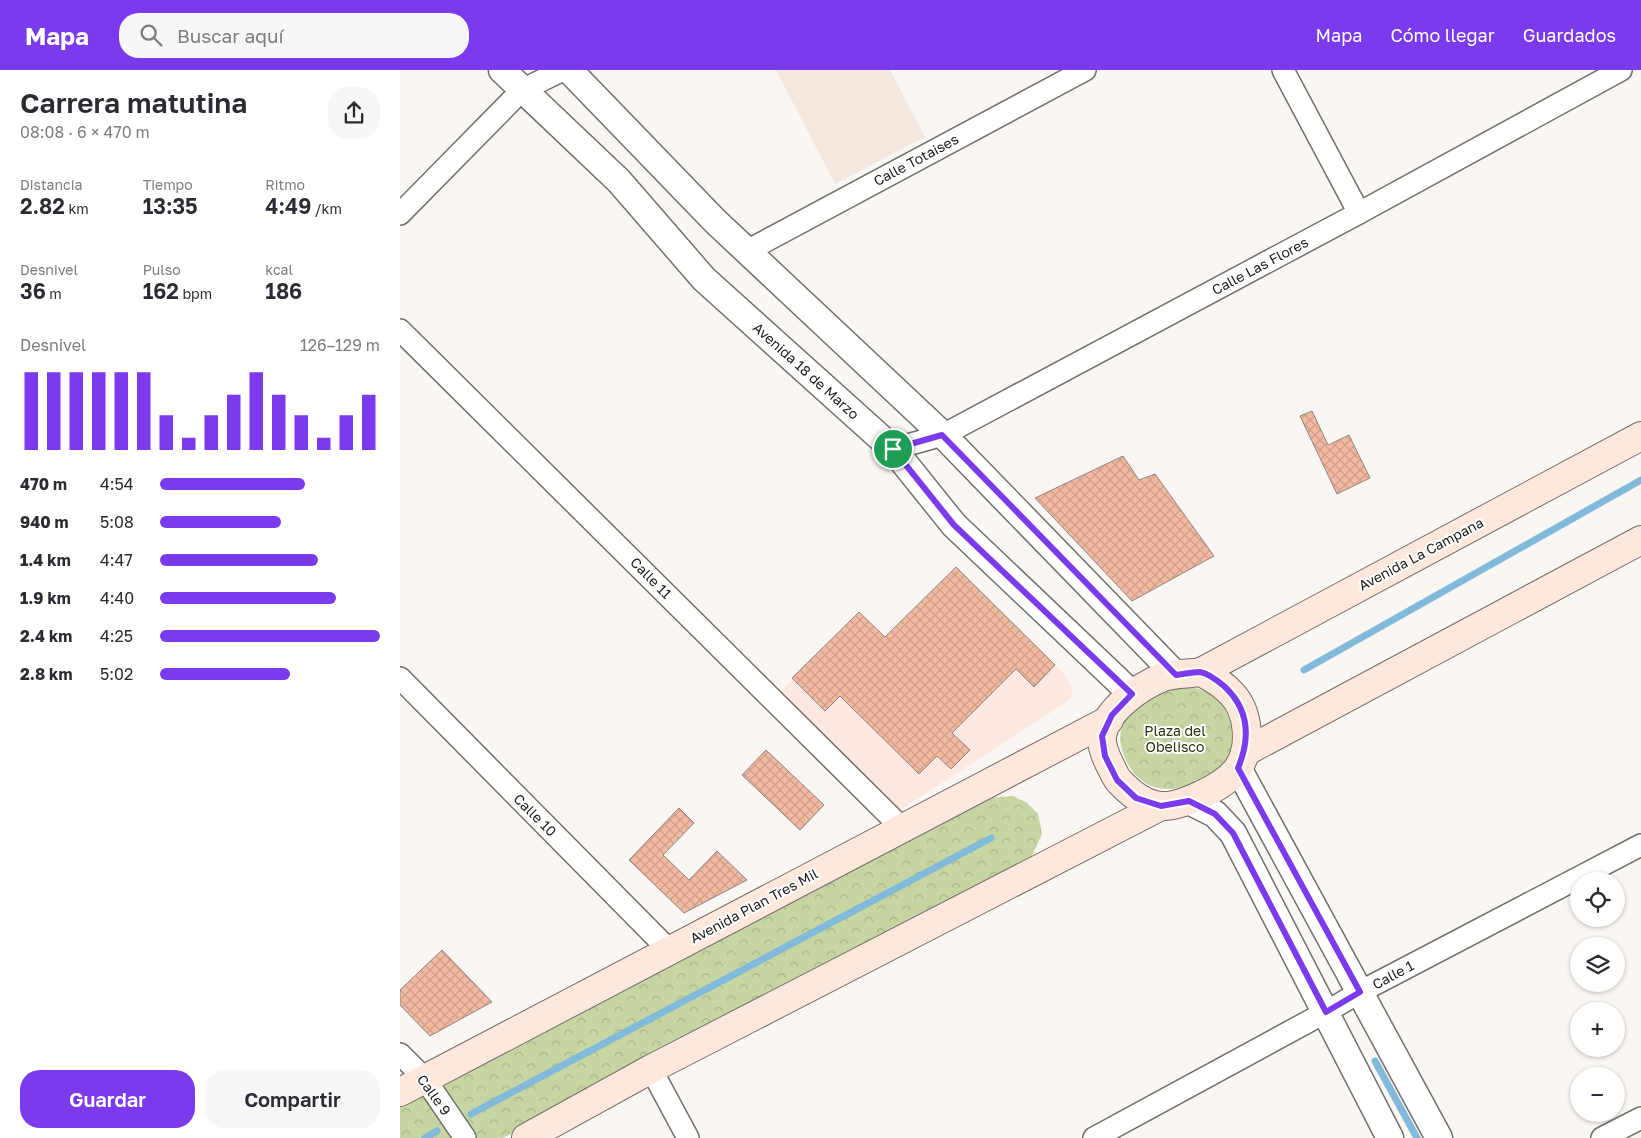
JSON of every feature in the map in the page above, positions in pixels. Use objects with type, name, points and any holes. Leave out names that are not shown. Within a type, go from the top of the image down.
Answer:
[{"type":"main road","name":"Avenida La Campana","points":[[1189,674],[1641,436]]},
{"type":"main road","points":[[526,1138],[652,1069],[1161,806],[1189,801],[1220,784],[1242,760],[1641,540]]},
{"type":"main road","points":[[1161,806],[1136,798],[1117,780],[1105,756],[1102,736],[1109,720],[1132,694],[1165,677],[1189,674],[1219,681],[1234,695],[1243,713],[1247,732],[1242,760]]},
{"type":"main road","name":"Avenida Plan Tres Mil","points":[[400,1092],[670,951],[901,827],[1109,720]]},
{"type":"street","name":"Avenida 18 de Marzo","points":[[502,70],[619,181],[704,279],[893,449],[954,525],[1132,694]]},
{"type":"street","points":[[400,214],[522,90],[563,70]]},
{"type":"street","points":[[569,70],[714,222],[942,435],[1189,674]]},
{"type":"street","name":"Calle Totaises","points":[[747,251],[1085,70]]},
{"type":"street","points":[[1283,70],[1359,213]]},
{"type":"street","name":"Calle Las Flores","points":[[893,449],[942,435],[1359,213],[1621,70]]},
{"type":"street","name":"Calle 11","points":[[400,330],[901,827]]},
{"type":"street","name":"Calle 10","points":[[400,678],[670,951]]},
{"type":"street","points":[[1242,760],[1360,992],[1439,1138]]},
{"type":"street","points":[[1189,801],[1215,814],[1233,833],[1390,1138]]},
{"type":"street","name":"Calle 1","points":[[1094,1138],[1360,992],[1641,845]]},
{"type":"street","name":"Calle 9","points":[[400,1054],[424,1079],[465,1138]]},
{"type":"street","points":[[652,1069],[688,1138]]},
{"type":"street","points":[[1602,1138],[1641,1118]]},
{"type":"shaded area","points":[[776,70],[890,70],[925,137],[835,184]]},
{"type":"shaded area","points":[[956,567],[1064,674],[1072,688],[1071,699],[897,812],[777,695],[859,612],[885,637]]},
{"type":"green space","name":"Plaza del Obelisco","points":[[1175,687],[1205,691],[1220,702],[1229,719],[1232,739],[1231,748],[1222,766],[1204,780],[1181,788],[1159,788],[1141,780],[1130,768],[1121,746],[1121,734],[1124,723],[1140,705]]},
{"type":"green space","points":[[1013,796],[1026,802],[1038,814],[1042,834],[1030,860],[503,1138],[400,1138],[400,1107],[970,804],[988,798]]},
{"type":"building","points":[[1312,411],[1328,445],[1349,435],[1370,478],[1337,494],[1300,416]]},
{"type":"building","points":[[1123,456],[1139,480],[1155,474],[1214,556],[1132,601],[1035,498]]},
{"type":"building","points":[[956,567],[1055,665],[1034,687],[1016,669],[952,733],[970,750],[951,769],[937,756],[919,774],[840,696],[825,711],[792,678],[859,612],[885,637]]},
{"type":"building","points":[[766,750],[824,805],[800,830],[742,775]]},
{"type":"building","points":[[679,808],[694,823],[663,855],[689,880],[717,851],[747,880],[684,913],[629,860]]},
{"type":"building","points":[[442,950],[492,1002],[430,1036],[400,1005],[400,990]]},
{"type":"waterway","points":[[1304,670],[1641,480]]},
{"type":"waterway","points":[[471,1114],[991,838]]},
{"type":"waterway","points":[[1375,1061],[1417,1138]]},
{"type":"waterway","points":[[425,1138],[437,1131]]},
{"type":"route","points":[[942,435],[1176,675],[1201,672],[1219,681],[1234,695],[1243,713],[1247,732],[1245,752],[1238,768],[1360,992],[1326,1012],[1233,833],[1215,814],[1189,801],[1161,806],[1136,798],[1117,780],[1105,756],[1102,736],[1112,715],[1132,694],[954,525],[893,449],[942,435]]}]
